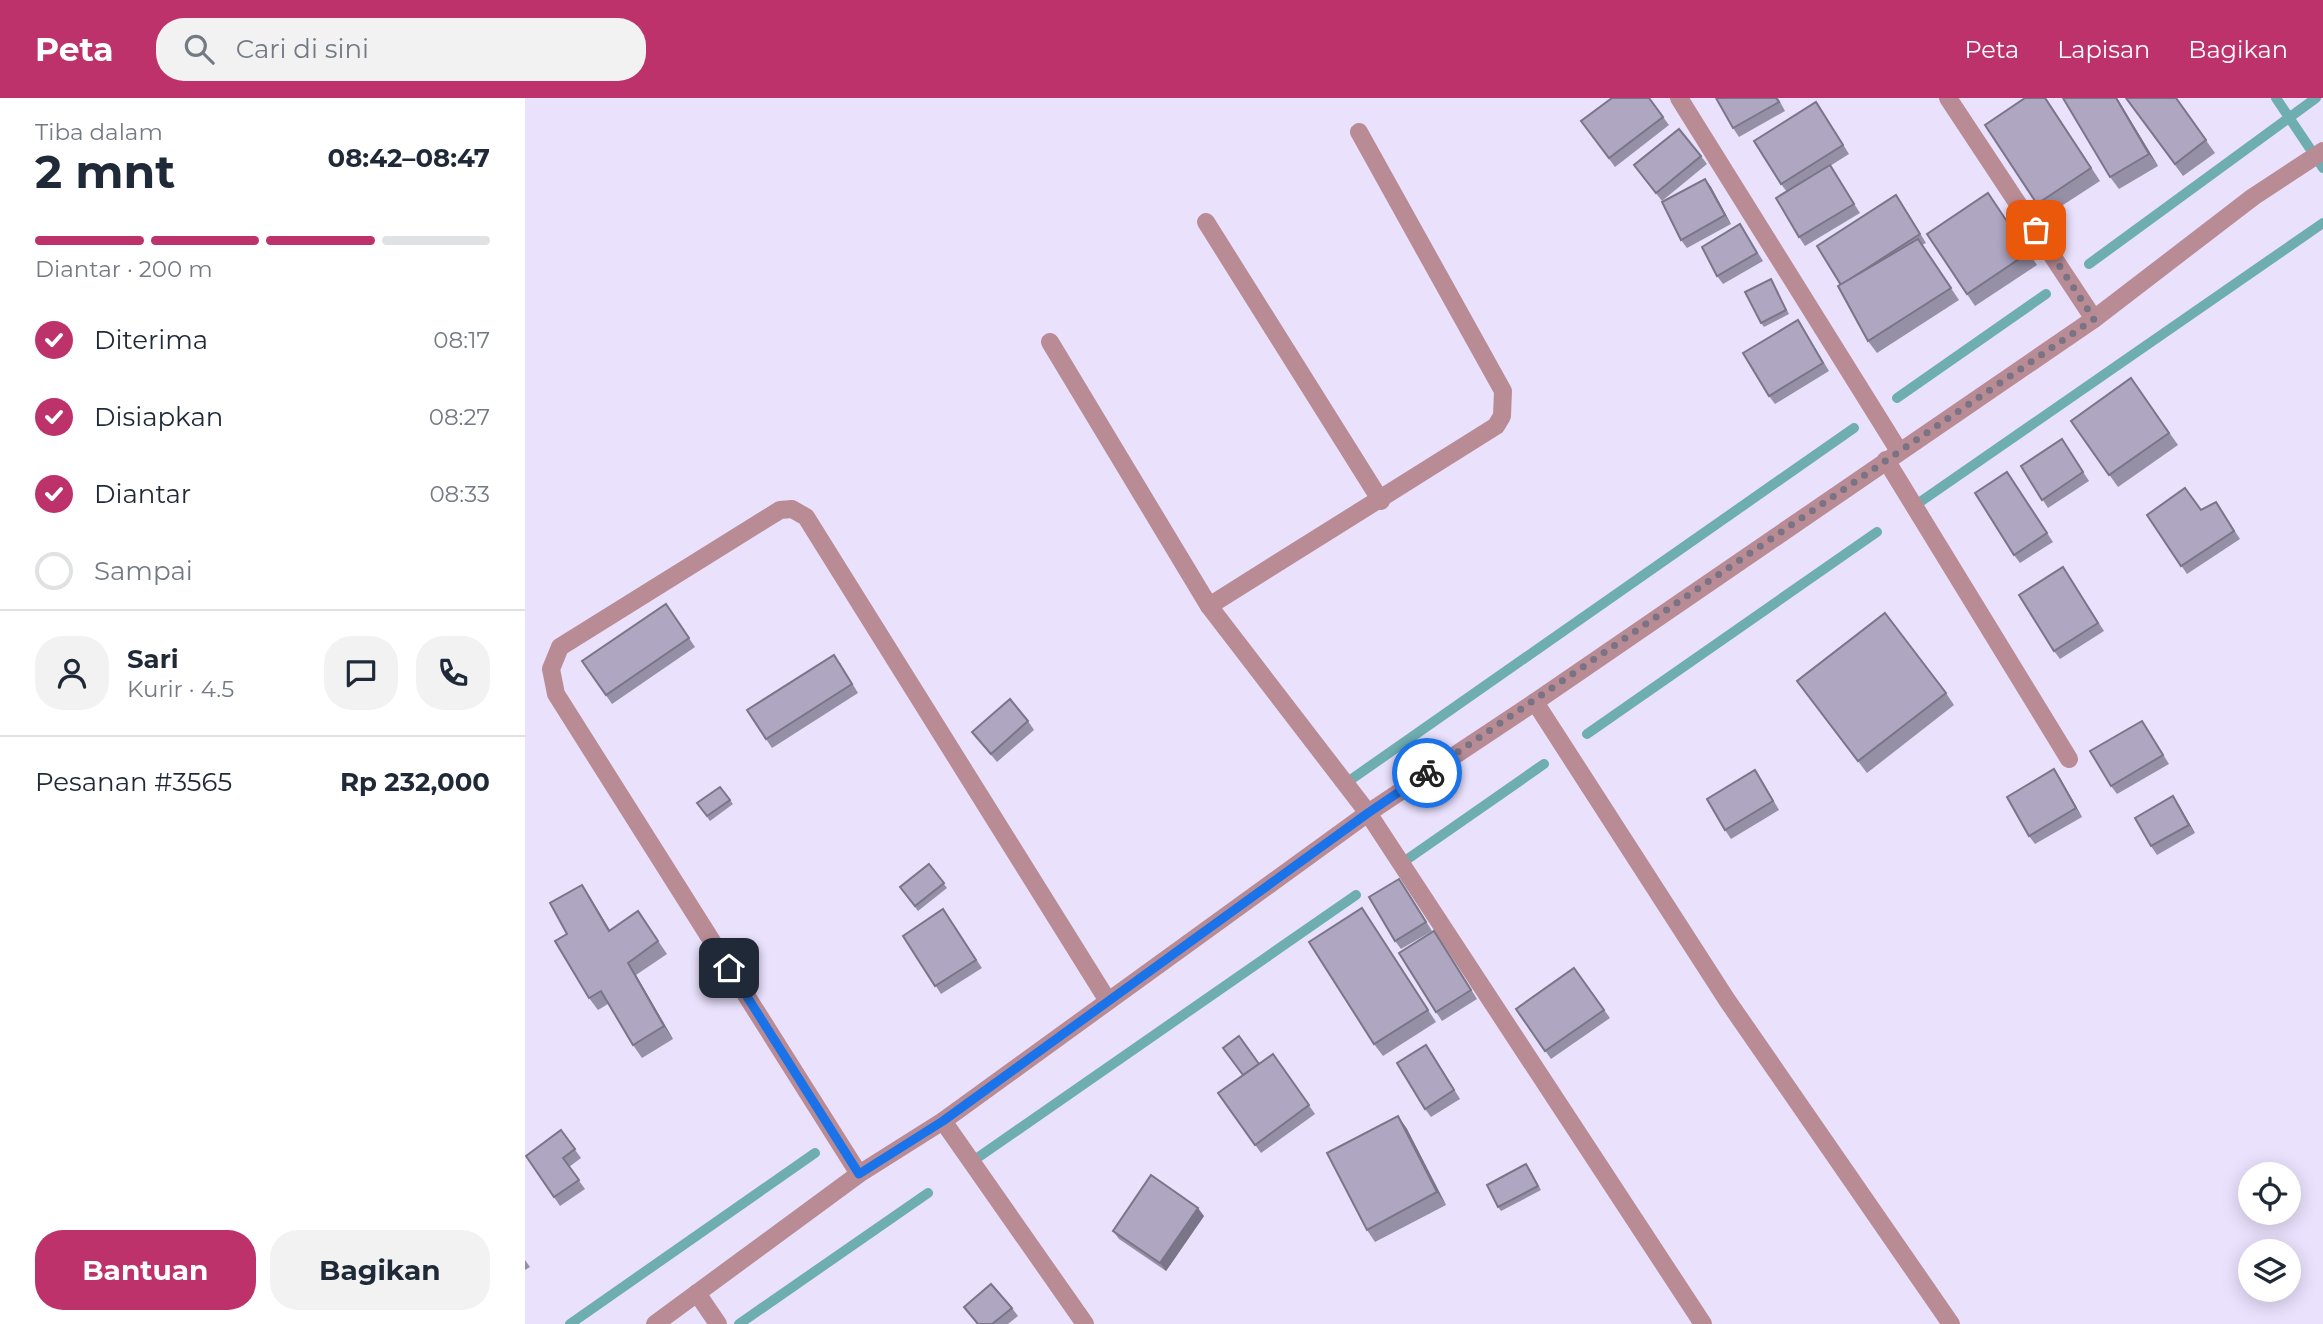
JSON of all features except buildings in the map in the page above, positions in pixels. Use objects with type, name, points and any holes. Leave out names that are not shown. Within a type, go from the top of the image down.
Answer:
[{"type":"street","points":[[1679,98],[2069,759]]},
{"type":"street","points":[[1948,98],[2094,319]]},
{"type":"street","points":[[1209,606],[1381,501],[1496,426],[1502,416],[1505,403],[1503,391],[1359,132]]},
{"type":"street","points":[[655,1324],[859,1174],[943,1121],[1368,813],[1535,702],[2094,319],[2253,197],[2323,150]]},
{"type":"street","points":[[1206,222],[1381,501]]},
{"type":"street","points":[[1050,342],[1209,606],[1368,813],[1703,1324]]},
{"type":"street","points":[[859,1174],[556,694],[551,669],[560,647],[780,510],[792,509],[806,517],[1108,1001]]},
{"type":"street","points":[[1535,702],[1727,1000],[1951,1324]]},
{"type":"street","points":[[943,1121],[1085,1324]]},
{"type":"street","points":[[697,1293],[717,1324]]},
{"type":"waterway","points":[[2276,98],[2323,168]]},
{"type":"waterway","points":[[2089,264],[2316,98]]},
{"type":"waterway","points":[[1920,502],[2323,223]]},
{"type":"waterway","points":[[1897,398],[2046,294]]},
{"type":"waterway","points":[[1346,783],[1854,428]]},
{"type":"waterway","points":[[1587,734],[1877,532]]},
{"type":"waterway","points":[[1399,865],[1544,764]]},
{"type":"waterway","points":[[970,1163],[1356,895]]},
{"type":"waterway","points":[[570,1324],[815,1153]]},
{"type":"waterway","points":[[739,1324],[928,1193]]},
{"type":"way so far","points":[[1427,773],[2094,319],[2036,230]]},
{"type":"route","points":[[729,968],[859,1174],[943,1121],[1427,773]]}]
